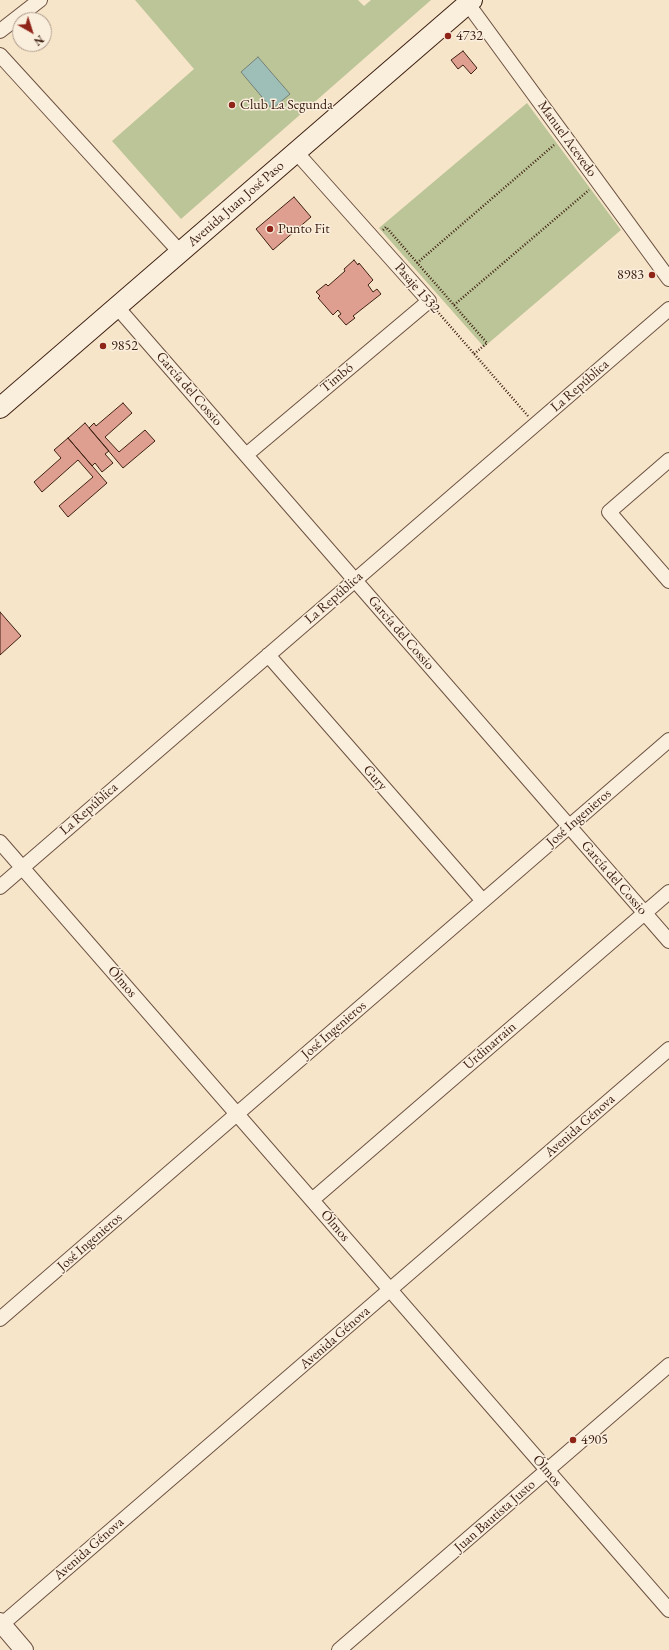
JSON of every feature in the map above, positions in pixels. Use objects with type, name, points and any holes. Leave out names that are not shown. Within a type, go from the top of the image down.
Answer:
[{"type":"main road","name":"Avenida Juan José Paso","points":[[1,406],[296,152],[468,1]]},
{"type":"street","points":[[0,31],[40,0]]},
{"type":"street","name":"Manuel Acevedo","points":[[468,1],[669,279]]},
{"type":"street","points":[[0,55],[180,252]]},
{"type":"street","name":"Pasaje 1532","points":[[296,152],[429,301]]},
{"type":"street","name":"Timbó","points":[[246,454],[429,301]]},
{"type":"street","name":"García del Cossio","points":[[117,307],[669,941]]},
{"type":"street","name":"La República","points":[[0,887],[669,309]]},
{"type":"street","points":[[669,460],[609,512],[669,581]]},
{"type":"street","name":"Gury","points":[[268,655],[483,901]]},
{"type":"street","name":"José Ingenieros","points":[[0,1319],[669,740]]},
{"type":"street","name":"Ólmos","points":[[0,842],[669,1610]]},
{"type":"street","name":"Urdinarrain","points":[[312,1200],[669,892]]},
{"type":"street","name":"Avenida Génova","points":[[1,1624],[669,1049]]},
{"type":"street","name":"Juan Bautista Justo","points":[[339,1650],[669,1366]]},
{"type":"street","points":[[1,1624],[24,1650]]},
{"type":"path","points":[[417,263],[554,145]]},
{"type":"path","points":[[454,305],[599,182]]},
{"type":"path","name":"Pasaje 1532","points":[[429,301],[535,425]]},
{"type":"green space","name":"Club La Segunda","points":[[135,0],[358,0],[364,6],[371,0],[431,0],[181,219],[112,141],[194,69]]},
{"type":"green space","points":[[527,103],[621,230],[484,347],[379,228]]},
{"type":"water","points":[[258,57],[290,94],[272,109],[241,72]]},
{"type":"building","points":[[463,51],[477,68],[471,74],[463,65],[458,69],[451,60]]},
{"type":"building","points":[[294,197],[311,217],[273,250],[256,229]]},
{"type":"building","points":[[354,260],[358,265],[359,263],[373,280],[368,285],[373,292],[377,289],[381,294],[353,316],[355,318],[346,325],[338,316],[341,314],[338,310],[333,315],[318,298],[320,296],[316,292],[326,284],[328,286],[345,271],[344,269]]},
{"type":"building","points":[[123,403],[132,413],[105,437],[119,452],[145,430],[155,441],[123,468],[89,428],[94,423],[96,426]]},
{"type":"building","points":[[85,423],[109,451],[105,454],[113,463],[102,472],[95,463],[92,466],[68,438]]},
{"type":"building","points":[[68,438],[107,483],[68,517],[59,506],[93,477],[78,460],[42,492],[34,482],[61,458],[54,450]]},
{"type":"building","points":[[0,612],[21,636],[0,655]]},
{"type":"place","name":"4732","points":[[448,36]]},
{"type":"place","name":"Club La Segunda","points":[[232,105]]},
{"type":"place","name":"Punto Fit","points":[[270,229]]},
{"type":"place","name":"8983","points":[[652,275]]},
{"type":"place","name":"9852","points":[[103,346]]},
{"type":"place","name":"4905","points":[[573,1440]]}]
